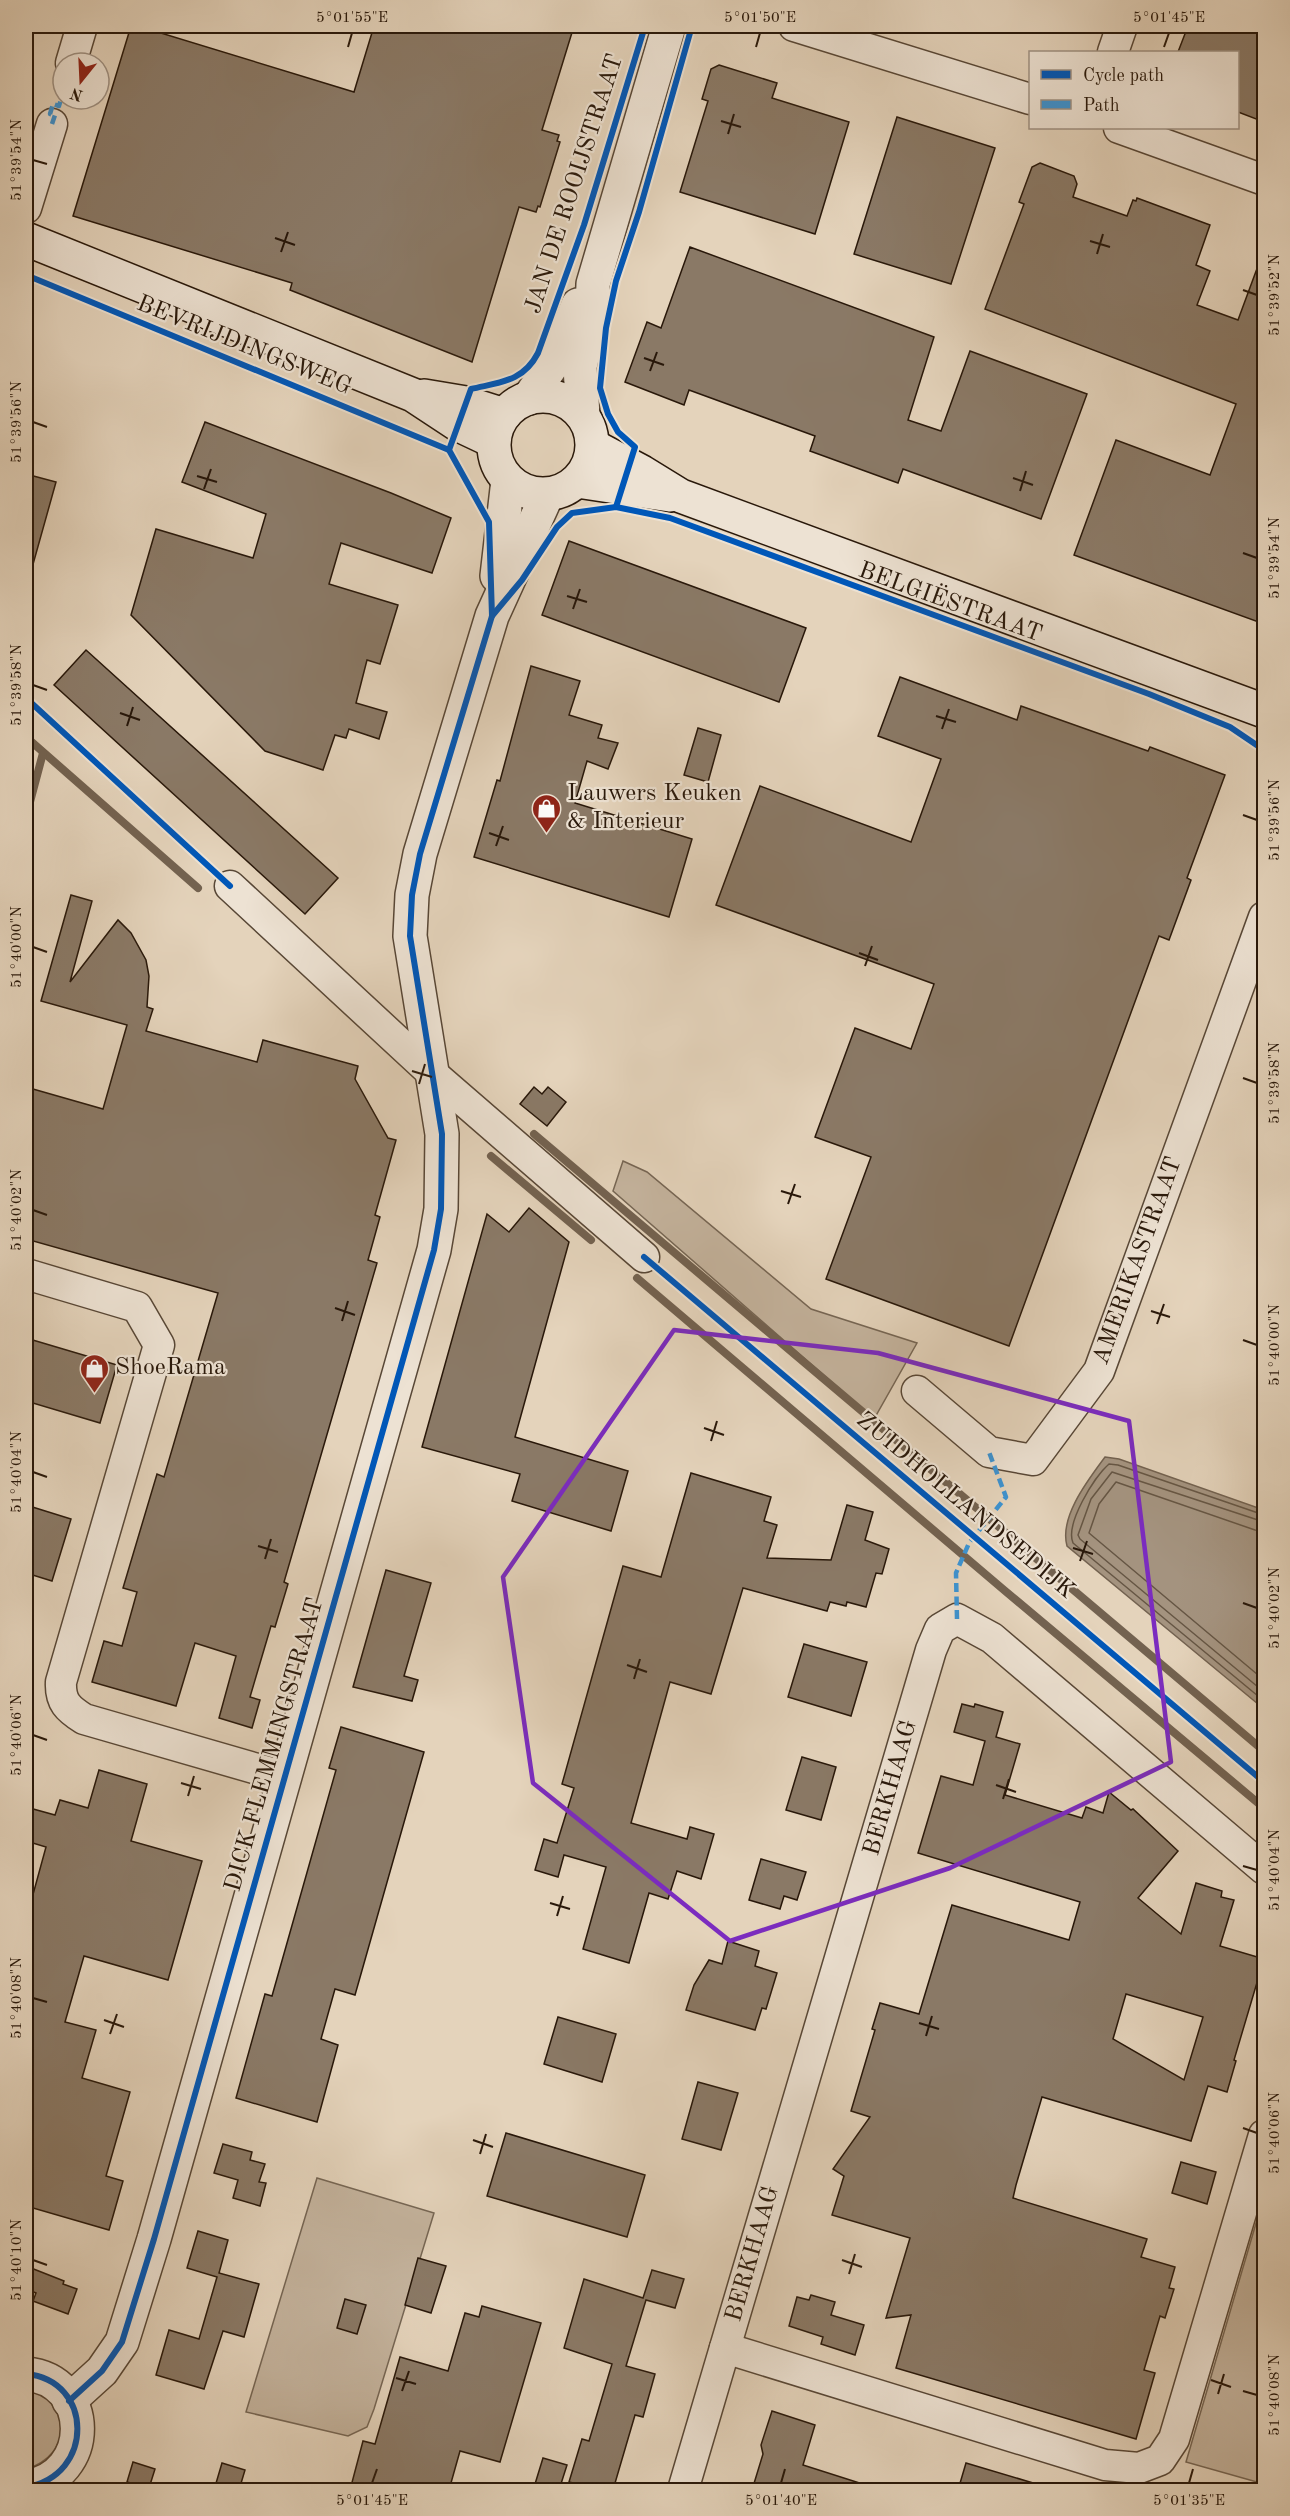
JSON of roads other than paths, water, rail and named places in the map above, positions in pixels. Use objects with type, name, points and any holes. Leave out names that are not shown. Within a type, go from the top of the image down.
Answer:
[{"type":"street","points":[[75,51],[82,26]]},
{"type":"street","name":"JAN DE ROOIJSTRAAT","points":[[588,431],[580,367],[592,314],[593,284],[669,26]]},
{"type":"street","points":[[795,26],[1029,99]]},
{"type":"street","points":[[1113,51],[1122,26]]},
{"type":"street","points":[[26,208],[52,124]]},
{"type":"street","points":[[1122,129],[1264,180]]},
{"type":"street","name":"BEVRIJDINGSWEG","points":[[26,239],[413,395],[466,403],[509,418]]},
{"type":"street","name":"JAN DE ROOIJSTRAAT","points":[[509,418],[556,359],[575,309],[593,284]]},
{"type":"street","points":[[543,396],[558,398],[572,405],[588,431],[590,461],[577,481],[561,492],[547,495],[529,494],[508,480],[499,469],[494,455],[509,418],[543,396]]},
{"type":"street","name":"BELGIËSTRAAT","points":[[588,431],[642,472],[681,496],[1264,711]]},
{"type":"street","points":[[492,616],[508,480]]},
{"type":"street","name":"BELGIËSTRAAT","points":[[577,481],[681,496]]},
{"type":"street","points":[[434,1075],[410,936],[412,895],[420,854],[492,616],[547,495]]},
{"type":"street","points":[[230,886],[434,1075],[644,1257]]},
{"type":"street","name":"AMERIKASTRAAT","points":[[917,1391],[988,1452],[1033,1460],[1076,1403],[1099,1371],[1264,917]]},
{"type":"street","name":"DICK FLEMMINGSTRAAT","points":[[69,2401],[102,2371],[122,2342],[154,2239],[434,1250],[441,1209],[442,1134],[434,1075]]},
{"type":"street","points":[[26,1274],[137,1307],[159,1345],[64,1671],[60,1695],[68,1709],[84,1719],[285,1777]]},
{"type":"street","name":"BERKHAAG","points":[[683,2490],[931,1650],[940,1629],[957,1619],[992,1638],[1264,1869]]},
{"type":"street","name":"BERKHAAG","points":[[725,2348],[1106,2465],[1139,2468],[1160,2460],[1174,2439],[1264,2135]]},
{"type":"street","points":[[26,2374],[52,2383],[69,2401],[78,2427],[75,2449],[59,2472],[48,2481],[32,2487]]},
{"type":"water","points":[[1105,1457],[1119,1459],[1264,1510],[1264,1709],[1067,1546],[1067,1523],[1071,1511],[1083,1488]]},
{"type":"waterway","points":[[26,737],[198,888]]},
{"type":"waterway","points":[[26,817],[43,753]]},
{"type":"waterway","points":[[534,1134],[1264,1751]]},
{"type":"waterway","points":[[491,1156],[591,1240]]},
{"type":"waterway","points":[[637,1278],[1264,1808]]},
{"type":"place","name":"Lauwers Keuken & Interieur","points":[[546,834]]},
{"type":"place","name":"ShoeRama","points":[[94,1394]]}]
